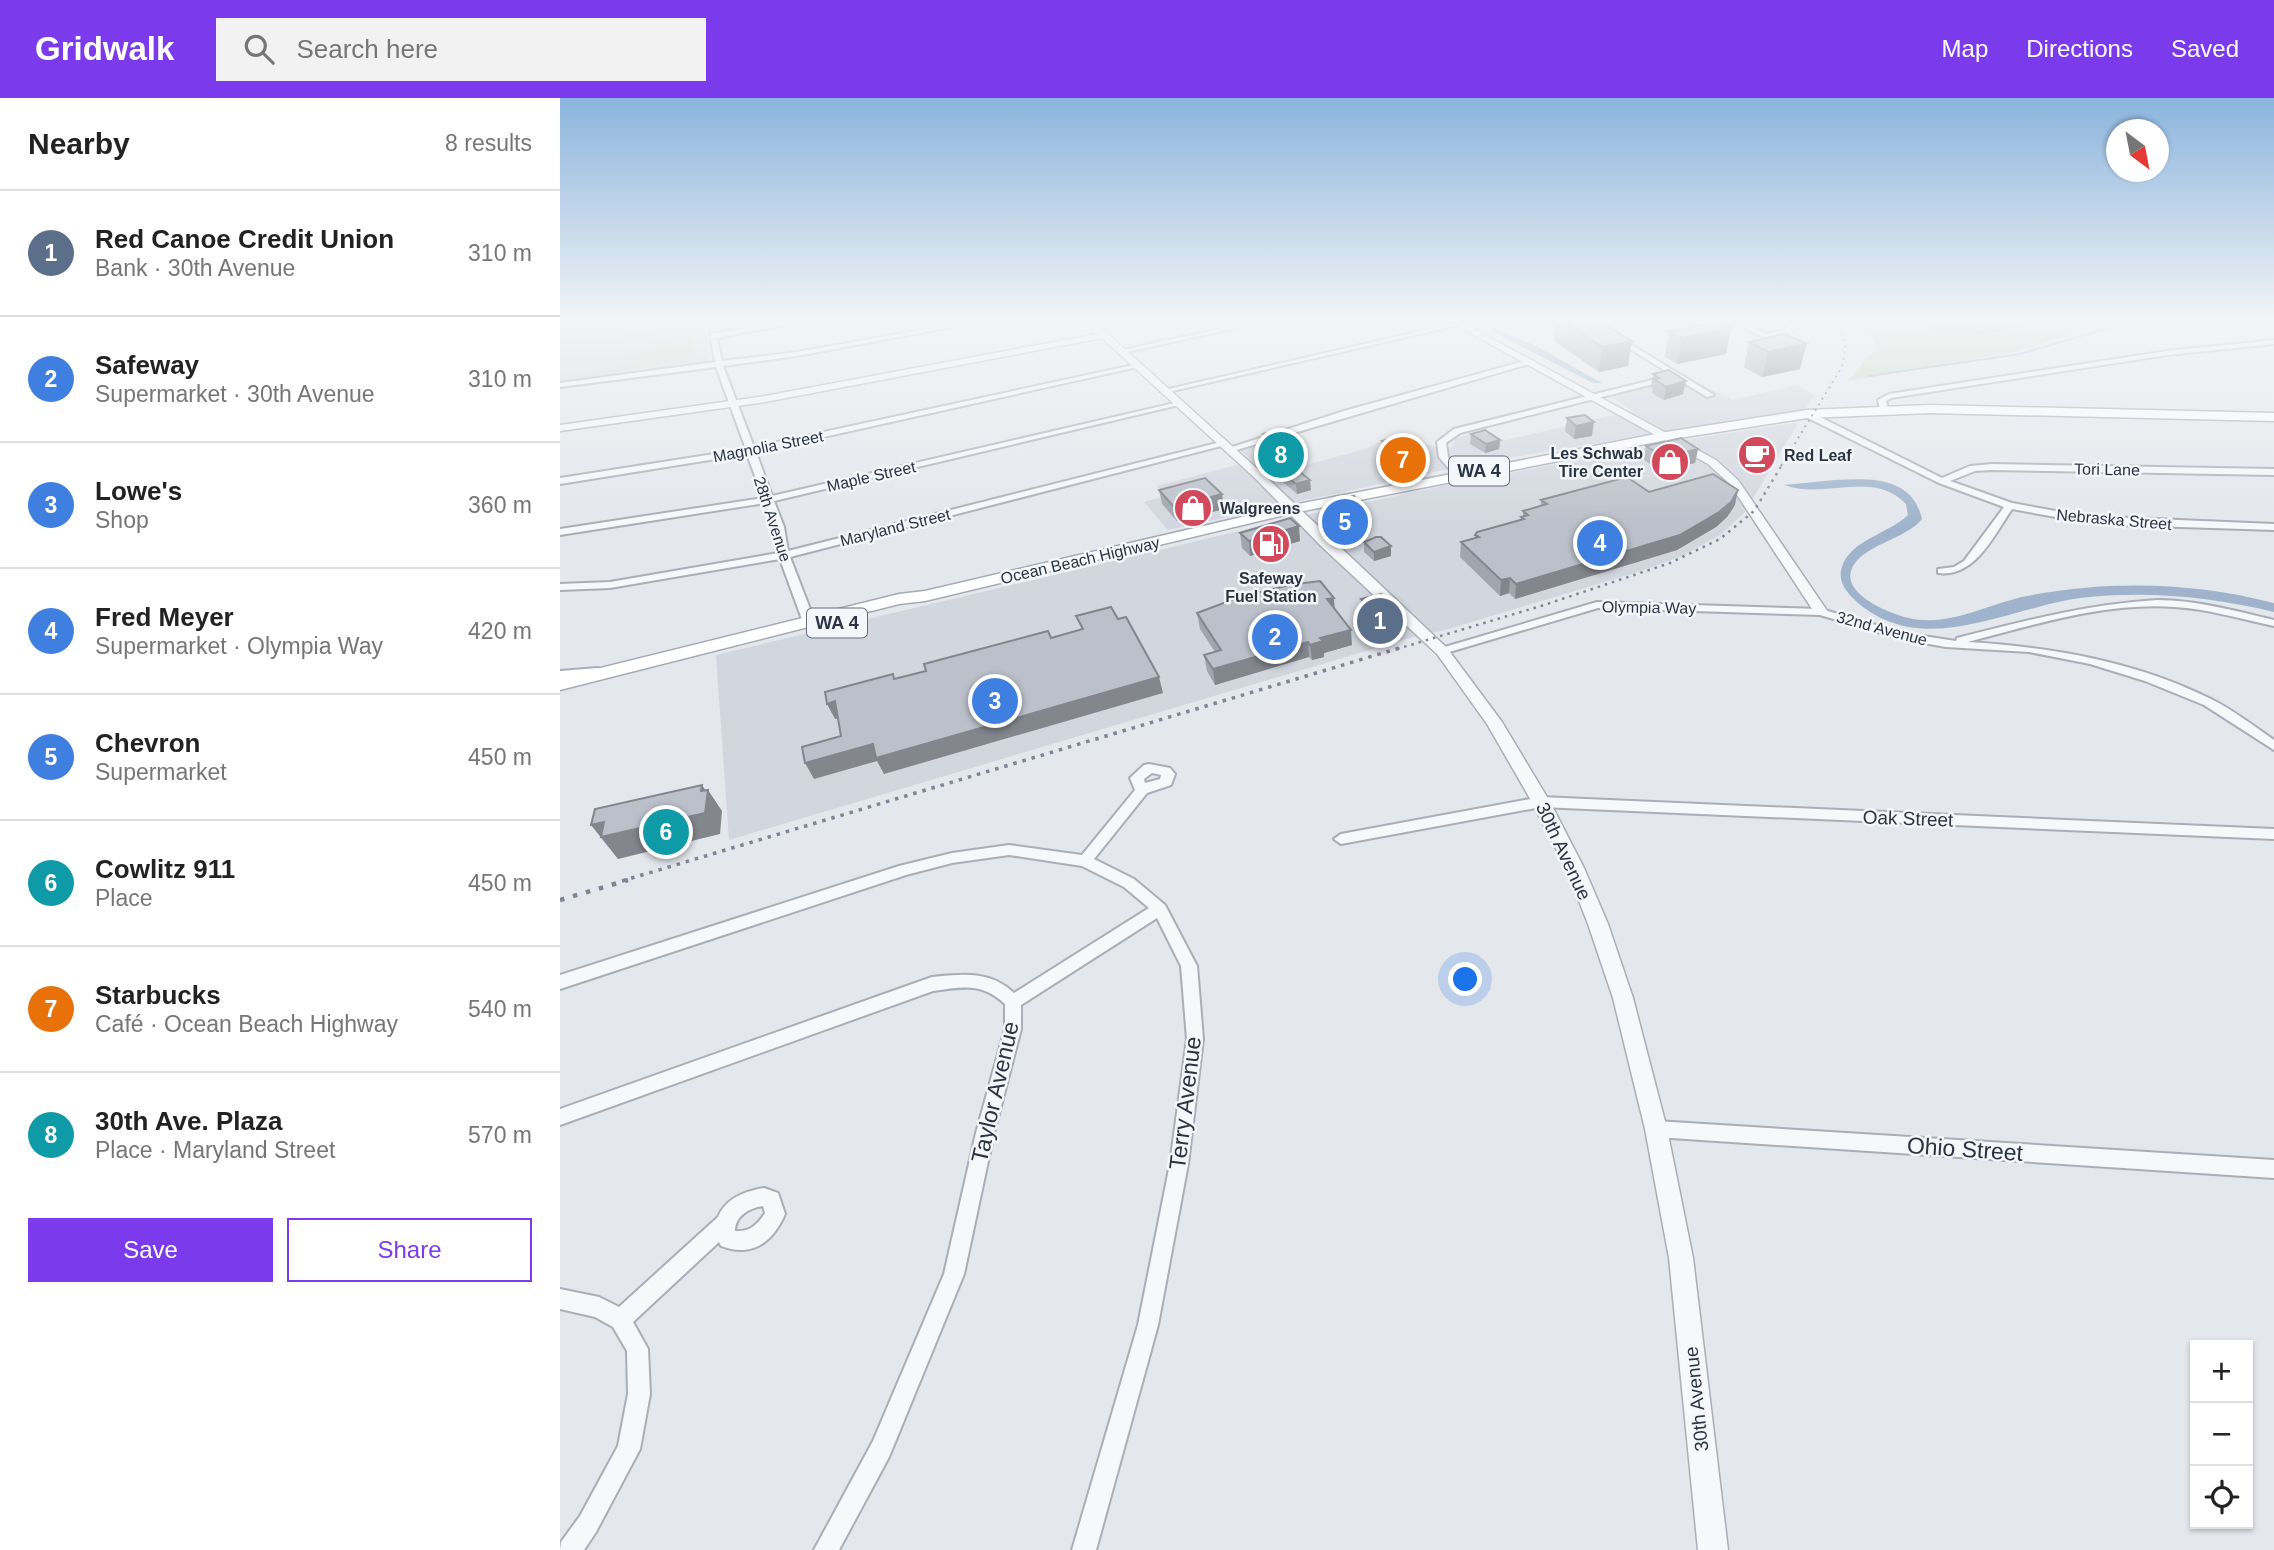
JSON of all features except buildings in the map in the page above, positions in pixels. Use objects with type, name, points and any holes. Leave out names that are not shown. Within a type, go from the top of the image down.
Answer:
[{"type":"main road","name":"Ocean Beach Highway","points":[[560,684],[899,599],[925,596],[1293,509],[1666,436],[1807,414],[1884,409],[2274,417]]},
{"type":"main road","name":"Ocean Beach Highway","points":[[746,639],[776,638],[901,607],[925,596]]},
{"type":"main road","points":[[560,676],[613,671]]},
{"type":"street","name":"28th Avenue","points":[[727,390],[779,527],[784,555],[809,622]]},
{"type":"street","points":[[560,429],[733,406],[818,390]]},
{"type":"street","name":"Magnolia Street","points":[[560,481],[750,451],[1030,390]]},
{"type":"street","points":[[1164,391],[1169,390]]},
{"type":"street","name":"Maryland Street","points":[[560,587],[610,585],[784,555],[1227,447],[1431,390]]},
{"type":"street","name":"32nd Avenue","points":[[1580,390],[1712,462],[1734,482],[1821,612],[1901,636],[1946,644],[2029,649],[2092,661],[2149,678],[2208,702],[2274,746]]},
{"type":"street","points":[[1459,475],[1444,457],[1441,442],[1457,431],[1618,390]]},
{"type":"street","points":[[1700,390],[1710,396]]},
{"type":"street","points":[[1884,409],[1882,400],[1889,396],[1929,390]]},
{"type":"street","name":"30th Avenue","points":[[1164,391],[1227,447],[1442,651],[1494,722],[1541,802],[1575,868],[1598,924],[1623,998],[1656,1129],[1681,1258],[1713,1550]]},
{"type":"street","name":"Maple Street","points":[[560,532],[768,500],[1179,404]]},
{"type":"street","name":"Nebraska Street","points":[[1807,414],[1942,481],[2010,506],[2107,522],[2274,527]]},
{"type":"street","name":"Tori Lane","points":[[1942,481],[1973,468],[1992,467],[2274,472]]},
{"type":"street","points":[[1942,571],[1956,570],[1968,563],[2010,506]]},
{"type":"street","points":[[1946,644],[2092,609],[2158,603],[2211,609],[2274,623]]},
{"type":"street","name":"Olympia Way","points":[[1442,651],[1597,605],[1821,612]]},
{"type":"street","points":[[1085,861],[1143,788]]},
{"type":"street","name":"Oak Street","points":[[1341,839],[1541,802],[2274,834]]},
{"type":"street","name":"Terry Avenue","points":[[560,982],[904,870],[952,858],[1009,850],[1085,861],[1129,883],[1160,909],[1189,966],[1195,1039],[1179,1164],[1148,1325],[1084,1550]]},
{"type":"street","points":[[1013,1002],[1160,909]]},
{"type":"street","name":"Taylor Avenue","points":[[560,1117],[932,985],[973,979],[999,987],[1013,1002],[1013,1030],[985,1133],[954,1274],[881,1449],[826,1550]]},
{"type":"street","name":"Ohio Street","points":[[1656,1129],[2274,1170]]},
{"type":"street","points":[[620,1320],[724,1224]]},
{"type":"street","points":[[560,1299],[599,1307],[620,1320],[637,1349],[639,1394],[629,1449],[588,1524],[569,1550]]},
{"type":"shaded area","points":[[1628,390],[1712,390],[1733,400],[1777,390],[1806,390],[1815,395],[1805,409],[1471,464],[1168,530],[1144,502],[1166,496],[1157,486],[1251,461],[1240,450],[1269,440],[1303,466],[1365,449],[1388,438],[1450,449],[1455,439],[1483,430],[1505,440],[1632,411],[1607,394]]},
{"type":"shaded area","points":[[1795,423],[1797,425],[1744,513],[1720,535],[1682,556],[1445,630],[1413,637],[729,840],[716,655],[1320,512],[1472,480],[1709,436]]},
{"type":"water","points":[[1862,479],[1888,483],[1900,487],[1917,505],[1922,519],[1915,526],[1863,555],[1851,571],[1851,581],[1865,598],[1876,606],[1902,616],[1936,620],[2027,596],[2088,587],[2119,586],[2182,587],[2243,596],[2274,603],[2274,612],[2205,599],[2112,595],[2060,602],[1971,624],[1941,628],[1913,628],[1885,620],[1850,595],[1842,582],[1841,572],[1846,558],[1853,550],[1908,515],[1906,504],[1879,488],[1799,489],[1784,485]]},
{"type":"railway","points":[[1781,466],[1828,390]]},
{"type":"railway","points":[[1397,649],[1541,606],[1670,563],[1720,539],[1754,511],[1782,465]]},
{"type":"railway","points":[[622,881],[1403,647]]},
{"type":"railway","points":[[560,900],[628,880]]},
{"type":"place","name":"30th Ave. Plaza","points":[[1281,455]]},
{"type":"place","name":"Red Leaf","points":[[1757,455]]},
{"type":"place","name":"Starbucks","points":[[1403,460]]},
{"type":"place","name":"Les Schwab Tire Center","points":[[1670,462]]},
{"type":"place","name":"Walgreens","points":[[1193,508]]},
{"type":"place","name":"Chevron","points":[[1345,522]]},
{"type":"place","name":"Fred Meyer","points":[[1600,543]]},
{"type":"place","name":"Safeway Fuel Station","points":[[1271,544]]},
{"type":"place","name":"Red Canoe Credit Union","points":[[1380,621]]},
{"type":"place","name":"Safeway","points":[[1275,637]]},
{"type":"place","name":"Lowe's","points":[[995,701]]},
{"type":"place","name":"Cowlitz 911","points":[[666,832]]}]
